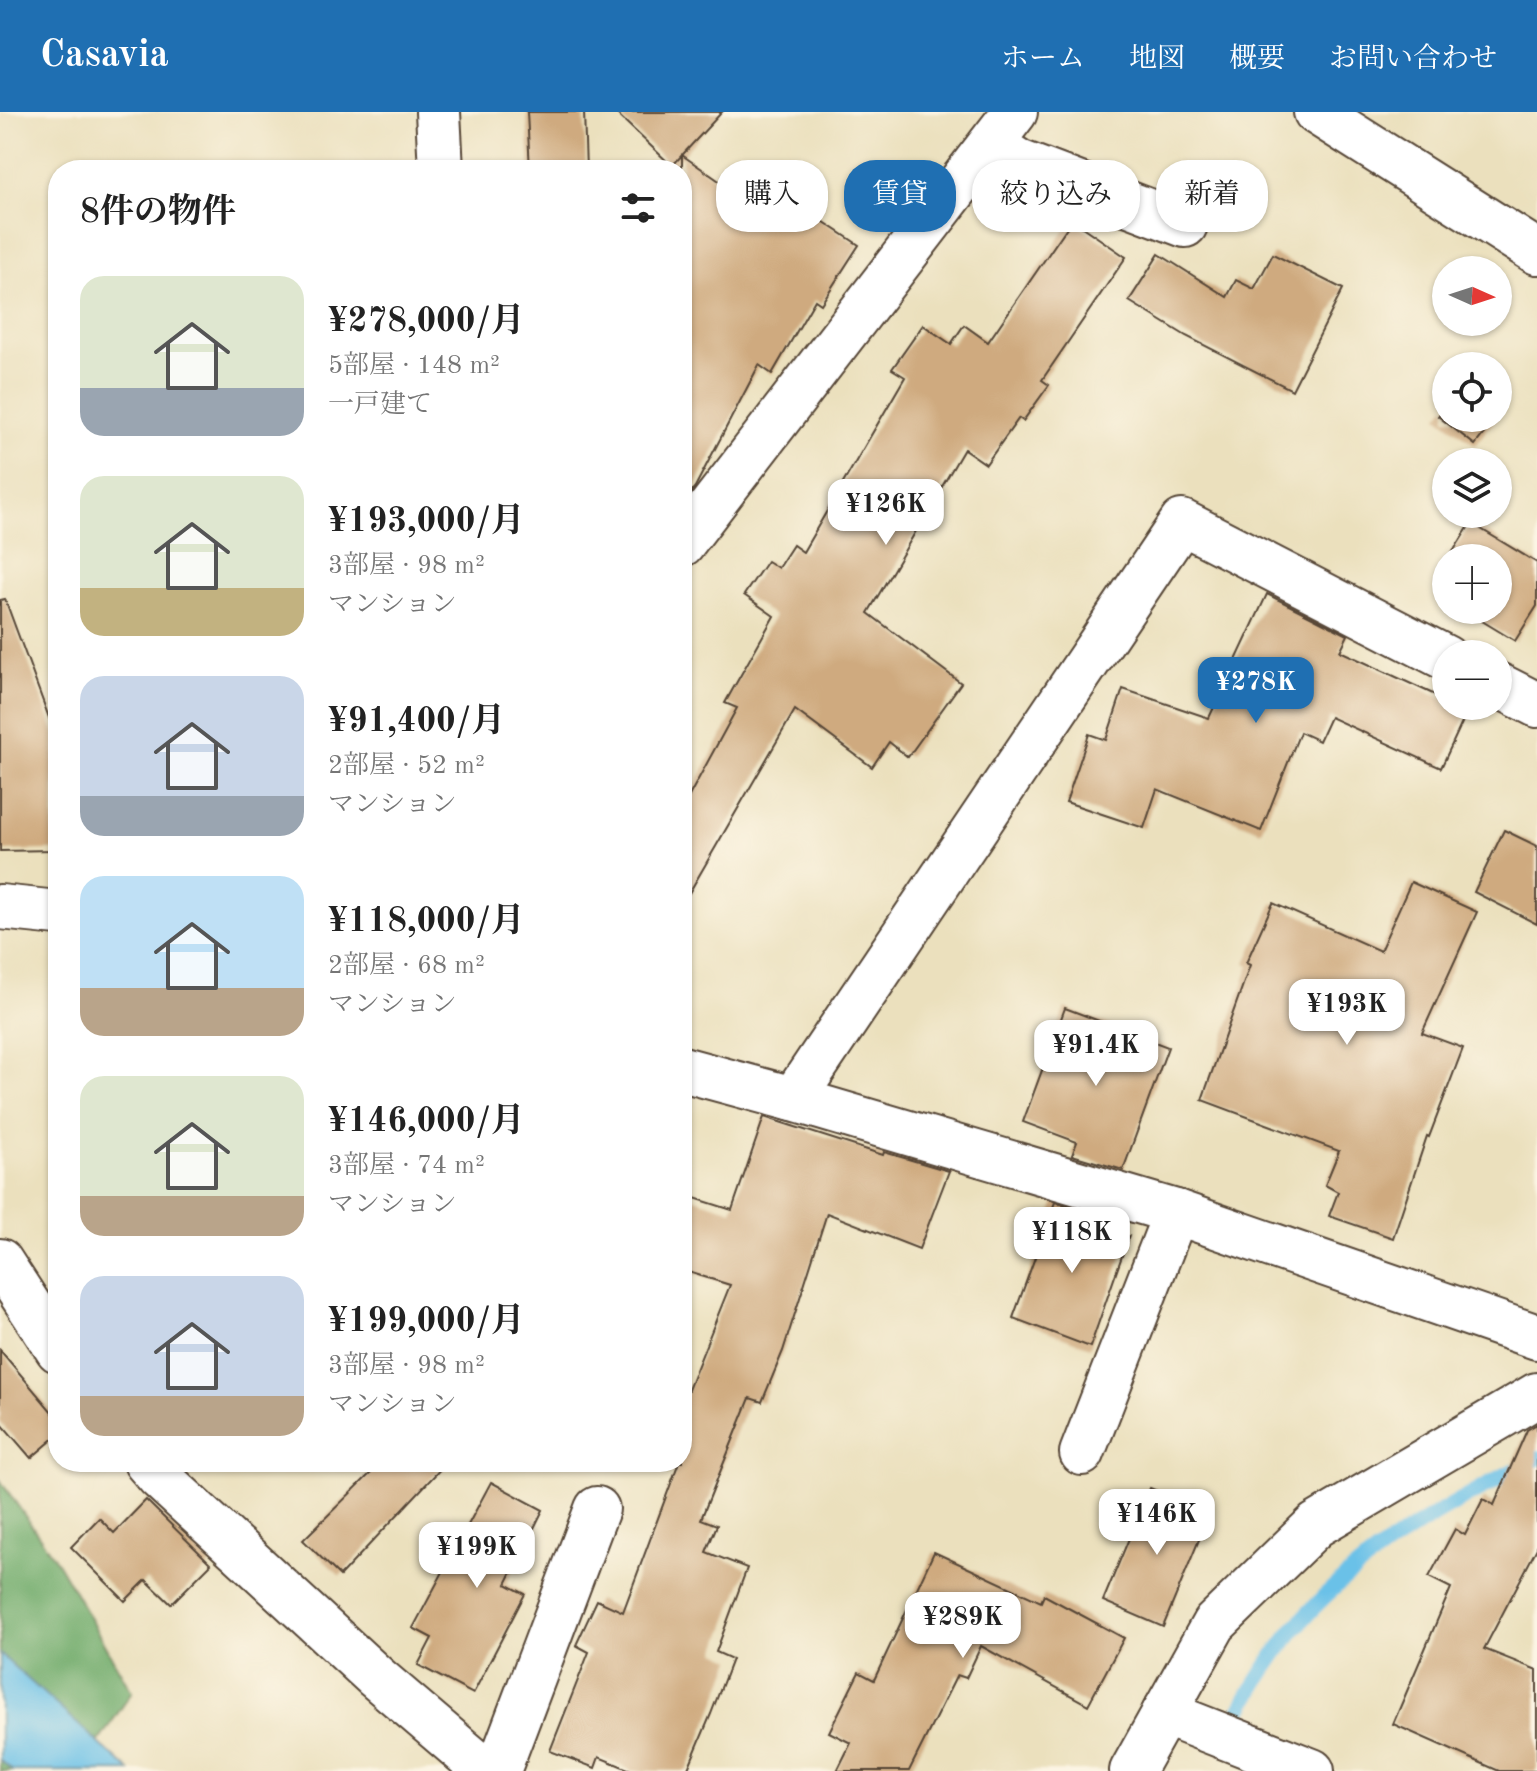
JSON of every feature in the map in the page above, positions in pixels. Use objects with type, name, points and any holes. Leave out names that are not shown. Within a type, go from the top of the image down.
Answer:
[{"type":"street","points":[[438,112],[440,160]]},
{"type":"street","points":[[1316,112],[1537,252]]},
{"type":"street","points":[[692,531],[1003,128],[1019,162],[1156,214]]},
{"type":"street","points":[[793,1099],[1182,522],[1432,651]]},
{"type":"street","points":[[1512,692],[1537,705]]},
{"type":"street","points":[[0,907],[48,912]]},
{"type":"street","points":[[692,1072],[1176,1212],[1537,1337]]},
{"type":"street","points":[[1082,1453],[1176,1212]]},
{"type":"street","points":[[0,1261],[48,1335]]},
{"type":"street","points":[[1132,1771],[1214,1624],[1316,1525],[1537,1395]]},
{"type":"street","points":[[155,1472],[376,1677],[486,1771]]},
{"type":"street","points":[[498,1771],[597,1509]]},
{"type":"street","points":[[1164,1713],[1312,1771]]},
{"type":"green space","points":[[0,1480],[59,1565],[132,1692],[79,1771],[0,1771]]},
{"type":"water","points":[[0,1654],[130,1771],[13,1771],[0,1760]]},
{"type":"building","points":[[527,112],[584,112],[586,160],[529,160]]},
{"type":"building","points":[[615,112],[722,112],[678,160],[666,160]]},
{"type":"building","points":[[692,162],[716,179],[716,232],[828,232],[828,225],[859,245],[821,304],[815,300],[772,374],[759,365],[692,491]]},
{"type":"building","points":[[1064,232],[1090,232],[1126,257],[1042,380],[1049,385],[1023,421],[1019,418],[986,464],[964,449],[868,613],[961,683],[908,757],[889,742],[872,767],[795,710],[692,888],[692,791],[737,708],[725,703],[774,616],[744,595],[767,561],[778,568],[793,545],[803,552],[905,377],[892,369],[923,325],[951,344],[964,325],[988,342]]},
{"type":"building","points":[[1159,254],[1227,297],[1236,280],[1254,289],[1273,254],[1343,289],[1292,390],[1186,336],[1129,301]]},
{"type":"building","points":[[1458,432],[1485,432],[1475,445]]},
{"type":"building","points":[[1468,528],[1479,528],[1506,544],[1458,544]]},
{"type":"building","points":[[1512,548],[1537,563],[1537,606],[1515,641],[1487,624],[1512,624]]},
{"type":"building","points":[[1267,594],[1348,635],[1340,651],[1432,694],[1432,720],[1463,720],[1441,768],[1330,717],[1319,741],[1300,732],[1261,831],[1157,789],[1144,828],[1066,802],[1089,734],[1106,740],[1123,689],[1209,718]]},
{"type":"building","points":[[5,599],[48,715],[48,850],[0,851],[0,600]]},
{"type":"building","points":[[1504,830],[1537,846],[1537,924],[1474,892]]},
{"type":"building","points":[[1411,882],[1477,912],[1422,1033],[1463,1048],[1427,1136],[1393,1238],[1329,1216],[1338,1192],[1325,1185],[1339,1151],[1202,1100],[1250,965],[1246,963],[1273,903],[1380,951]]},
{"type":"building","points":[[1065,1008],[1168,1047],[1123,1170],[1072,1155],[1077,1142],[1023,1122]]},
{"type":"building","points":[[764,1117],[883,1155],[884,1152],[949,1171],[919,1249],[827,1213],[783,1351],[762,1402],[750,1398],[701,1519],[717,1525],[706,1552],[747,1568],[716,1652],[732,1659],[711,1714],[687,1771],[633,1771],[599,1757],[595,1768],[550,1751],[589,1652],[576,1645],[597,1600],[623,1612],[675,1472],[692,1472],[692,1380],[730,1285],[692,1273],[692,1197],[732,1210]]},
{"type":"building","points":[[1055,1202],[1105,1217],[1102,1226],[1129,1236],[1090,1347],[1013,1318]]},
{"type":"building","points":[[0,1350],[48,1407],[48,1444],[31,1458],[0,1422]]},
{"type":"building","points":[[1537,1424],[1537,1548],[1484,1649],[1537,1670],[1537,1771],[1499,1771],[1393,1724],[1451,1588],[1429,1577],[1455,1529],[1465,1535],[1483,1499],[1494,1505],[1527,1430]]},
{"type":"building","points":[[372,1472],[438,1472],[340,1576],[303,1540]]},
{"type":"building","points":[[491,1482],[543,1510],[506,1584],[525,1594],[473,1694],[418,1665],[432,1638],[413,1628]]},
{"type":"building","points":[[1150,1488],[1210,1513],[1163,1627],[1103,1601]]},
{"type":"building","points":[[146,1500],[211,1564],[171,1604],[146,1580],[125,1601],[71,1547],[99,1518],[114,1533]]},
{"type":"building","points":[[934,1552],[1041,1602],[1044,1595],[1124,1638],[1088,1705],[981,1646],[966,1678],[957,1675],[909,1771],[837,1771],[851,1743],[829,1732],[859,1672],[874,1680]]},
{"type":"waterway","points":[[1232,1725],[1283,1643],[1328,1593],[1413,1528],[1537,1458]]}]
